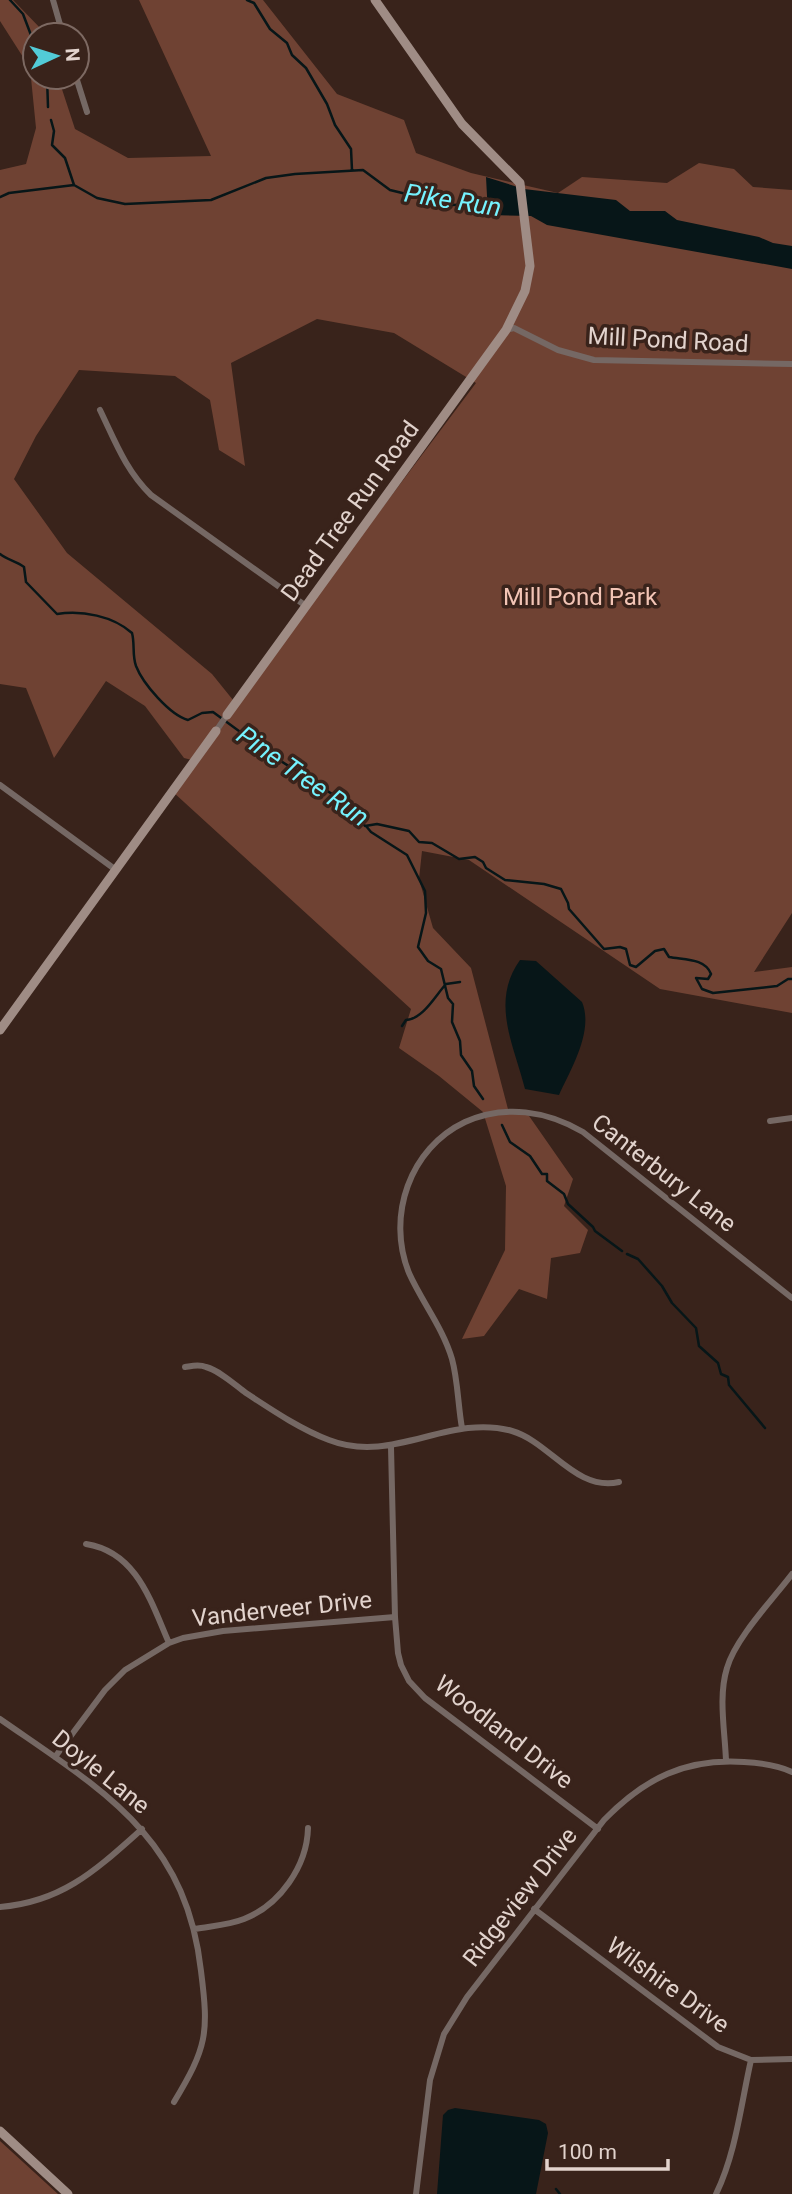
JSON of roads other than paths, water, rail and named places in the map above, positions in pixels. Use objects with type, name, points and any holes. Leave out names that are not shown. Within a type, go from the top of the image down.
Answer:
[{"type":"street","points":[[52,0],[59,21]]},
{"type":"street","name":"Dead Tree Run Road","points":[[0,1030],[506,330],[522,297],[529,274],[530,258],[520,186],[514,176],[487,152],[462,124],[375,0]]},
{"type":"street","points":[[80,91],[87,112]]},
{"type":"street","name":"Mill Pond Road","points":[[506,330],[514,328],[558,350],[594,360],[792,364]]},
{"type":"street","points":[[100,410],[126,465],[136,481],[150,495],[306,606]]},
{"type":"street","points":[[0,785],[116,870]]},
{"type":"street","name":"Canterbury Lane","points":[[462,1428],[452,1360],[409,1272],[401,1213],[412,1174],[426,1152],[460,1125],[473,1119],[504,1112],[528,1111],[567,1123],[583,1132],[703,1230],[792,1297]]},
{"type":"street","points":[[771,1121],[792,1118]]},
{"type":"street","points":[[185,1367],[198,1365],[212,1368],[268,1408],[343,1445],[391,1447],[462,1428],[486,1427],[512,1431],[536,1442],[588,1480],[619,1482]]},
{"type":"street","name":"Woodland Drive","points":[[391,1447],[395,1617],[401,1665],[410,1681],[425,1698],[598,1829]]},
{"type":"street","points":[[86,1544],[111,1552],[136,1573],[169,1643]]},
{"type":"street","points":[[726,1761],[723,1699],[727,1668],[734,1650],[792,1574]]},
{"type":"street","name":"Vanderveer Drive","points":[[55,1757],[99,1697],[125,1670],[169,1643],[183,1638],[223,1632],[395,1617]]},
{"type":"street","name":"Doyle Lane","points":[[0,1720],[116,1803],[156,1846],[178,1882],[195,1929],[206,2033],[193,2071],[174,2102]]},
{"type":"street","name":"Ridgeview Drive","points":[[416,2194],[430,2080],[444,2034],[467,1997],[598,1829],[634,1793],[663,1774],[697,1764],[726,1761],[760,1763],[792,1772]]},
{"type":"street","points":[[195,1929],[243,1920],[271,1903],[293,1876],[305,1854],[308,1828]]},
{"type":"street","points":[[0,1907],[39,1900],[78,1883],[142,1829]]},
{"type":"street","name":"Wilshire Drive","points":[[534,1909],[703,2037],[732,2054],[751,2060],[792,2059]]},
{"type":"street","points":[[716,2194],[731,2151],[751,2060]]},
{"type":"street","points":[[0,2131],[68,2194]]},
{"type":"waterway","points":[[10,0],[26,21]]},
{"type":"waterway","points":[[247,0],[254,3],[270,29],[287,43],[292,55],[306,68],[327,104],[335,125],[351,149],[352,170]]},
{"type":"waterway","points":[[47,91],[48,107]]},
{"type":"waterway","points":[[51,120],[54,131],[52,145],[65,158],[74,185]]},
{"type":"waterway","name":"Pike Run","points":[[0,197],[9,193],[74,185],[97,198],[125,204],[211,200],[266,178],[363,170],[390,190],[451,205],[488,204]]},
{"type":"waterway","name":"Pine Tree Run","points":[[0,554],[24,567],[26,582],[57,614],[77,613],[107,618],[132,633],[135,662],[140,673],[151,690],[173,712],[188,720],[202,713],[213,712],[273,756],[357,810],[365,826],[377,824],[409,831],[419,842],[432,843],[459,859],[475,857],[505,880],[544,884],[561,889],[569,909],[604,949],[626,949],[630,965],[636,967],[655,951],[664,949],[669,957],[704,965],[711,974],[708,979],[696,978],[702,989],[713,993],[777,986],[792,979]]},
{"type":"waterway","points":[[366,826],[407,855],[425,891],[426,913],[418,947],[428,961],[441,969],[448,998],[453,1004],[452,1022],[460,1041],[461,1055],[472,1071],[474,1086],[483,1099]]},
{"type":"waterway","points":[[402,1026],[406,1020],[418,1016],[446,984],[460,982]]},
{"type":"waterway","points":[[502,1125],[510,1142],[530,1156],[542,1174],[547,1174],[547,1181],[564,1194],[568,1204],[595,1231],[622,1251]]},
{"type":"waterway","points":[[627,1254],[638,1259],[662,1286],[672,1303],[696,1328],[699,1346],[718,1363],[721,1374],[728,1377],[729,1385],[765,1428]]},
{"type":"waterway","points":[[556,2189],[560,2194]]},
{"type":"park label","name":"Mill Pond Park","points":[[580,597]]}]
